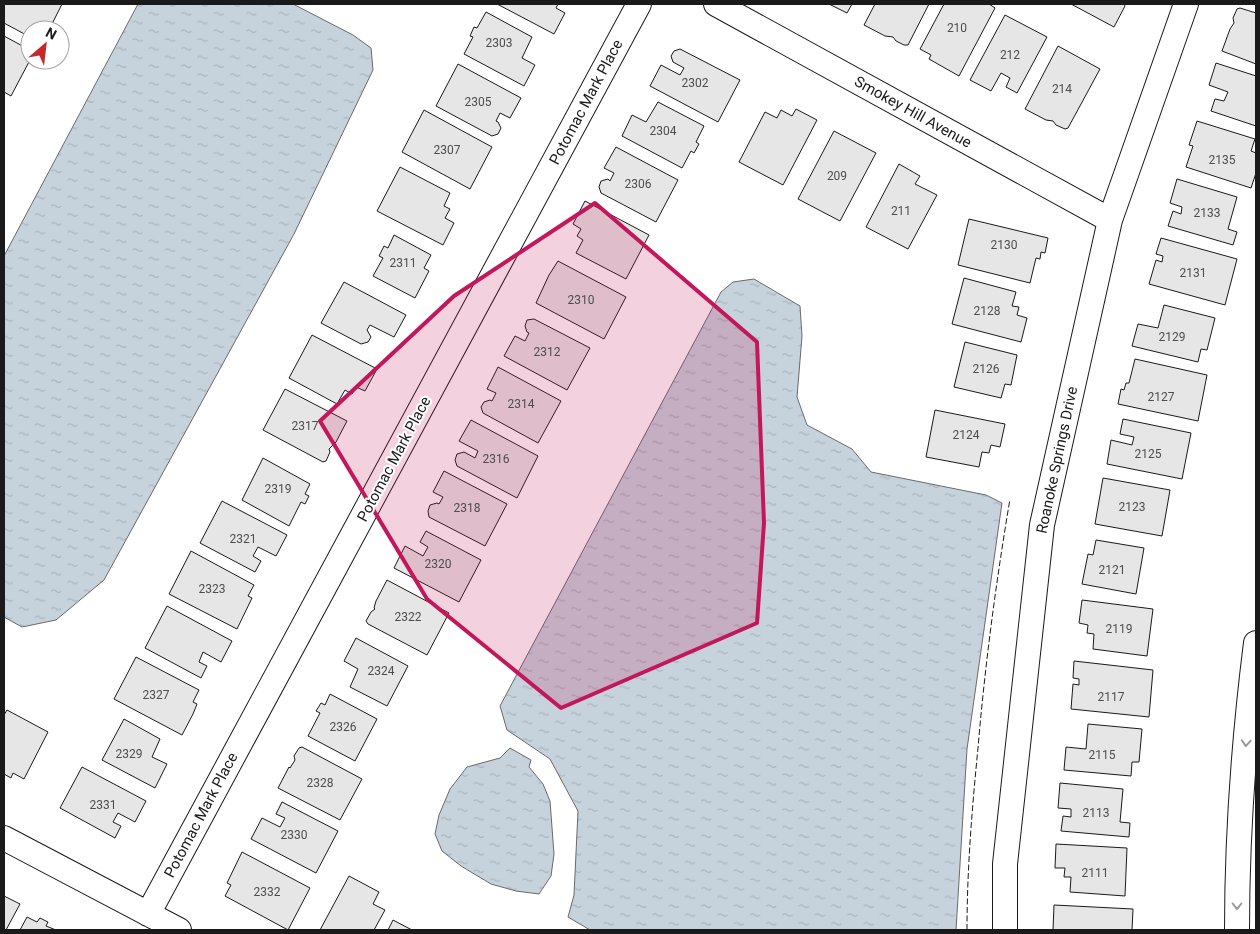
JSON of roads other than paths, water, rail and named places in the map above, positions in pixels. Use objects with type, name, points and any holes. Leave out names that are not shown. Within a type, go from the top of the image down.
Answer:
[{"type":"street","name":"Potomac Mark Place","points":[[148,914],[640,4]]},
{"type":"street","name":"Smokey Hill Avenue","points":[[716,4],[1110,220]]},
{"type":"street","name":"Roanoke Springs Drive","points":[[1005,930],[1005,864],[1042,525],[1110,220],[1186,4]]},
{"type":"street","points":[[1237,930],[1237,868],[1250,695],[1256,643]]},
{"type":"street","points":[[4,838],[179,930]]},
{"type":"water","points":[[138,4],[293,4],[353,35],[371,48],[373,70],[294,234],[104,580],[56,620],[22,627],[4,617],[4,256]]},
{"type":"water","points":[[754,279],[800,306],[802,336],[797,397],[807,425],[852,449],[871,472],[986,495],[1002,503],[967,749],[956,930],[590,930],[568,917],[574,895],[578,811],[550,759],[507,730],[500,706],[721,292],[733,282]]},
{"type":"water","points":[[510,748],[531,760],[529,767],[543,784],[550,801],[554,854],[551,876],[539,894],[516,891],[491,884],[461,866],[442,851],[435,834],[439,815],[450,789],[467,767],[500,758]]}]
